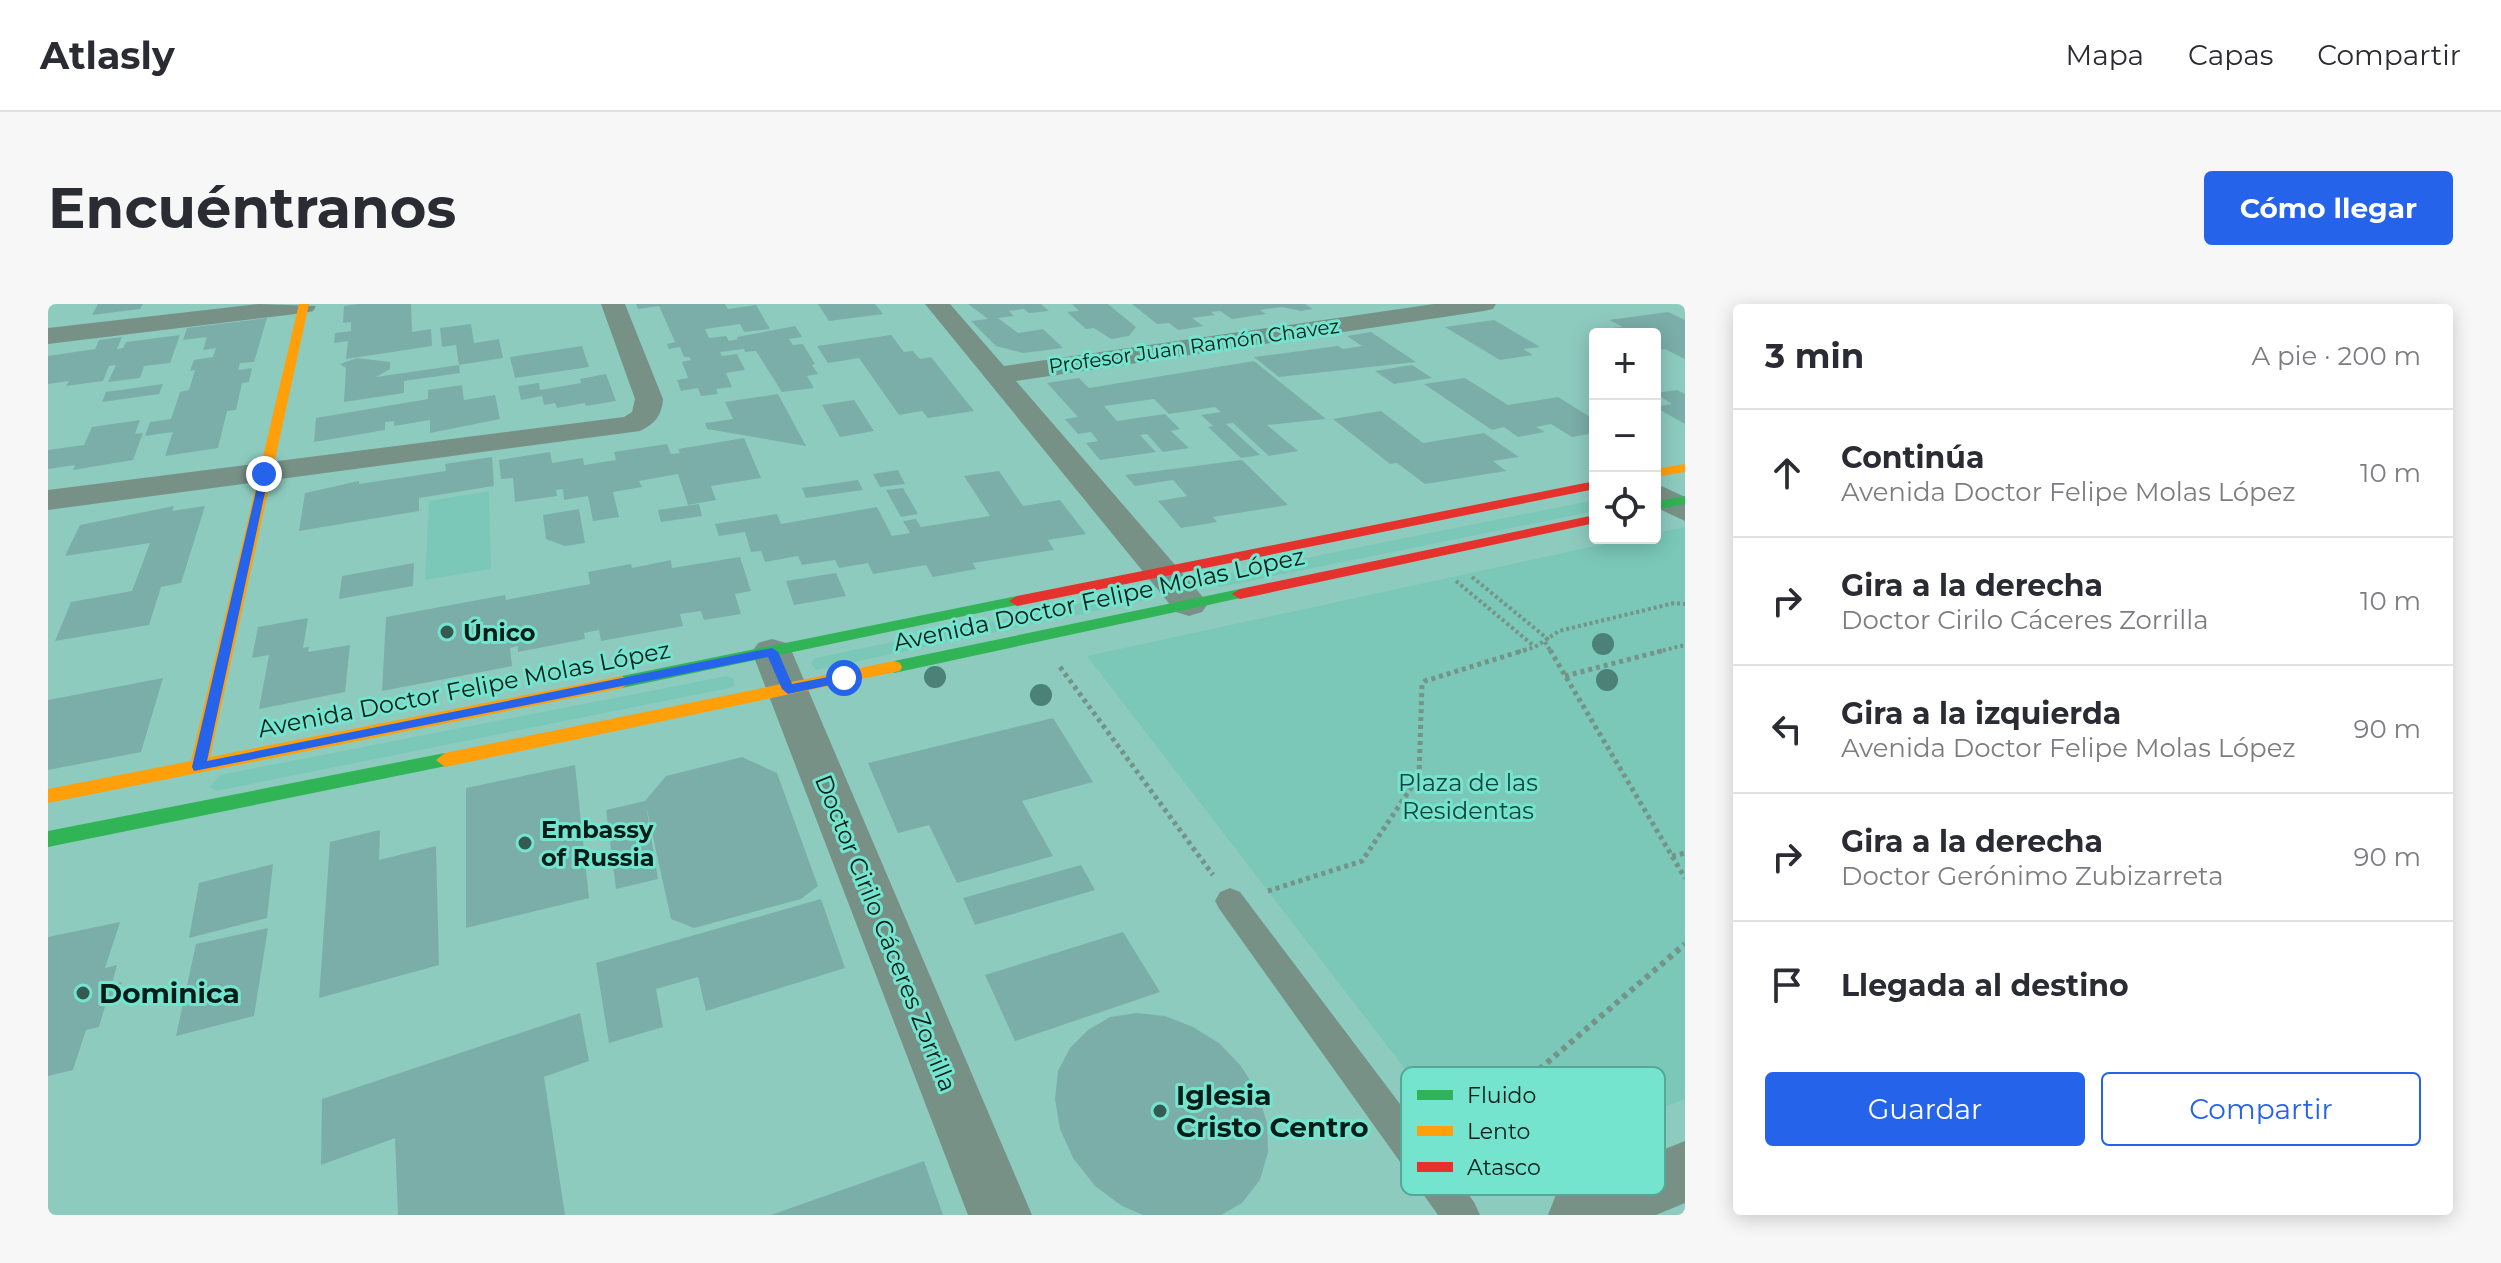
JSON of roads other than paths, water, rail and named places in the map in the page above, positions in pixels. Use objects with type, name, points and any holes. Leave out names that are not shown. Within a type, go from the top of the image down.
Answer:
[{"type":"main road","points":[[48,822],[135,805],[199,767],[304,305]]},
{"type":"main road","points":[[1661,472],[1685,468]]},
{"type":"main road","name":"Avenida Doctor Felipe Molas López","points":[[48,839],[174,816],[780,671],[1161,570],[1589,486]]},
{"type":"main road","name":"Avenida Doctor Felipe Molas López","points":[[48,796],[199,767],[1189,604],[1589,520]]},
{"type":"street","points":[[48,500],[630,425],[643,419],[648,411],[649,399],[613,304]]},
{"type":"street","points":[[937,304],[1189,604]]},
{"type":"street","name":"Profesor Juan Ramón Chavez","points":[[998,375],[1410,309],[1484,304]]},
{"type":"street","points":[[48,336],[304,305]]},
{"type":"street","name":"Doctor Cirilo Cáceres Zorrilla","points":[[780,671],[1000,1215]]},
{"type":"street","points":[[1665,1180],[1685,1172]]},
{"type":"street","points":[[1580,1215],[1629,1195]]},
{"type":"lane","points":[[1233,892],[1401,1130]]},
{"type":"lane","points":[[1447,1195],[1461,1215]]},
{"type":"place","name":"Único","points":[[447,632]]},
{"type":"place","name":"Embassy of Russia","points":[[525,843]]},
{"type":"place","name":"Dominica","points":[[83,993]]},
{"type":"place","name":"Iglesia Cristo Centro","points":[[1160,1111]]},
{"type":"park label","name":"Plaza de las Residentas","points":[[1468,796]]}]
